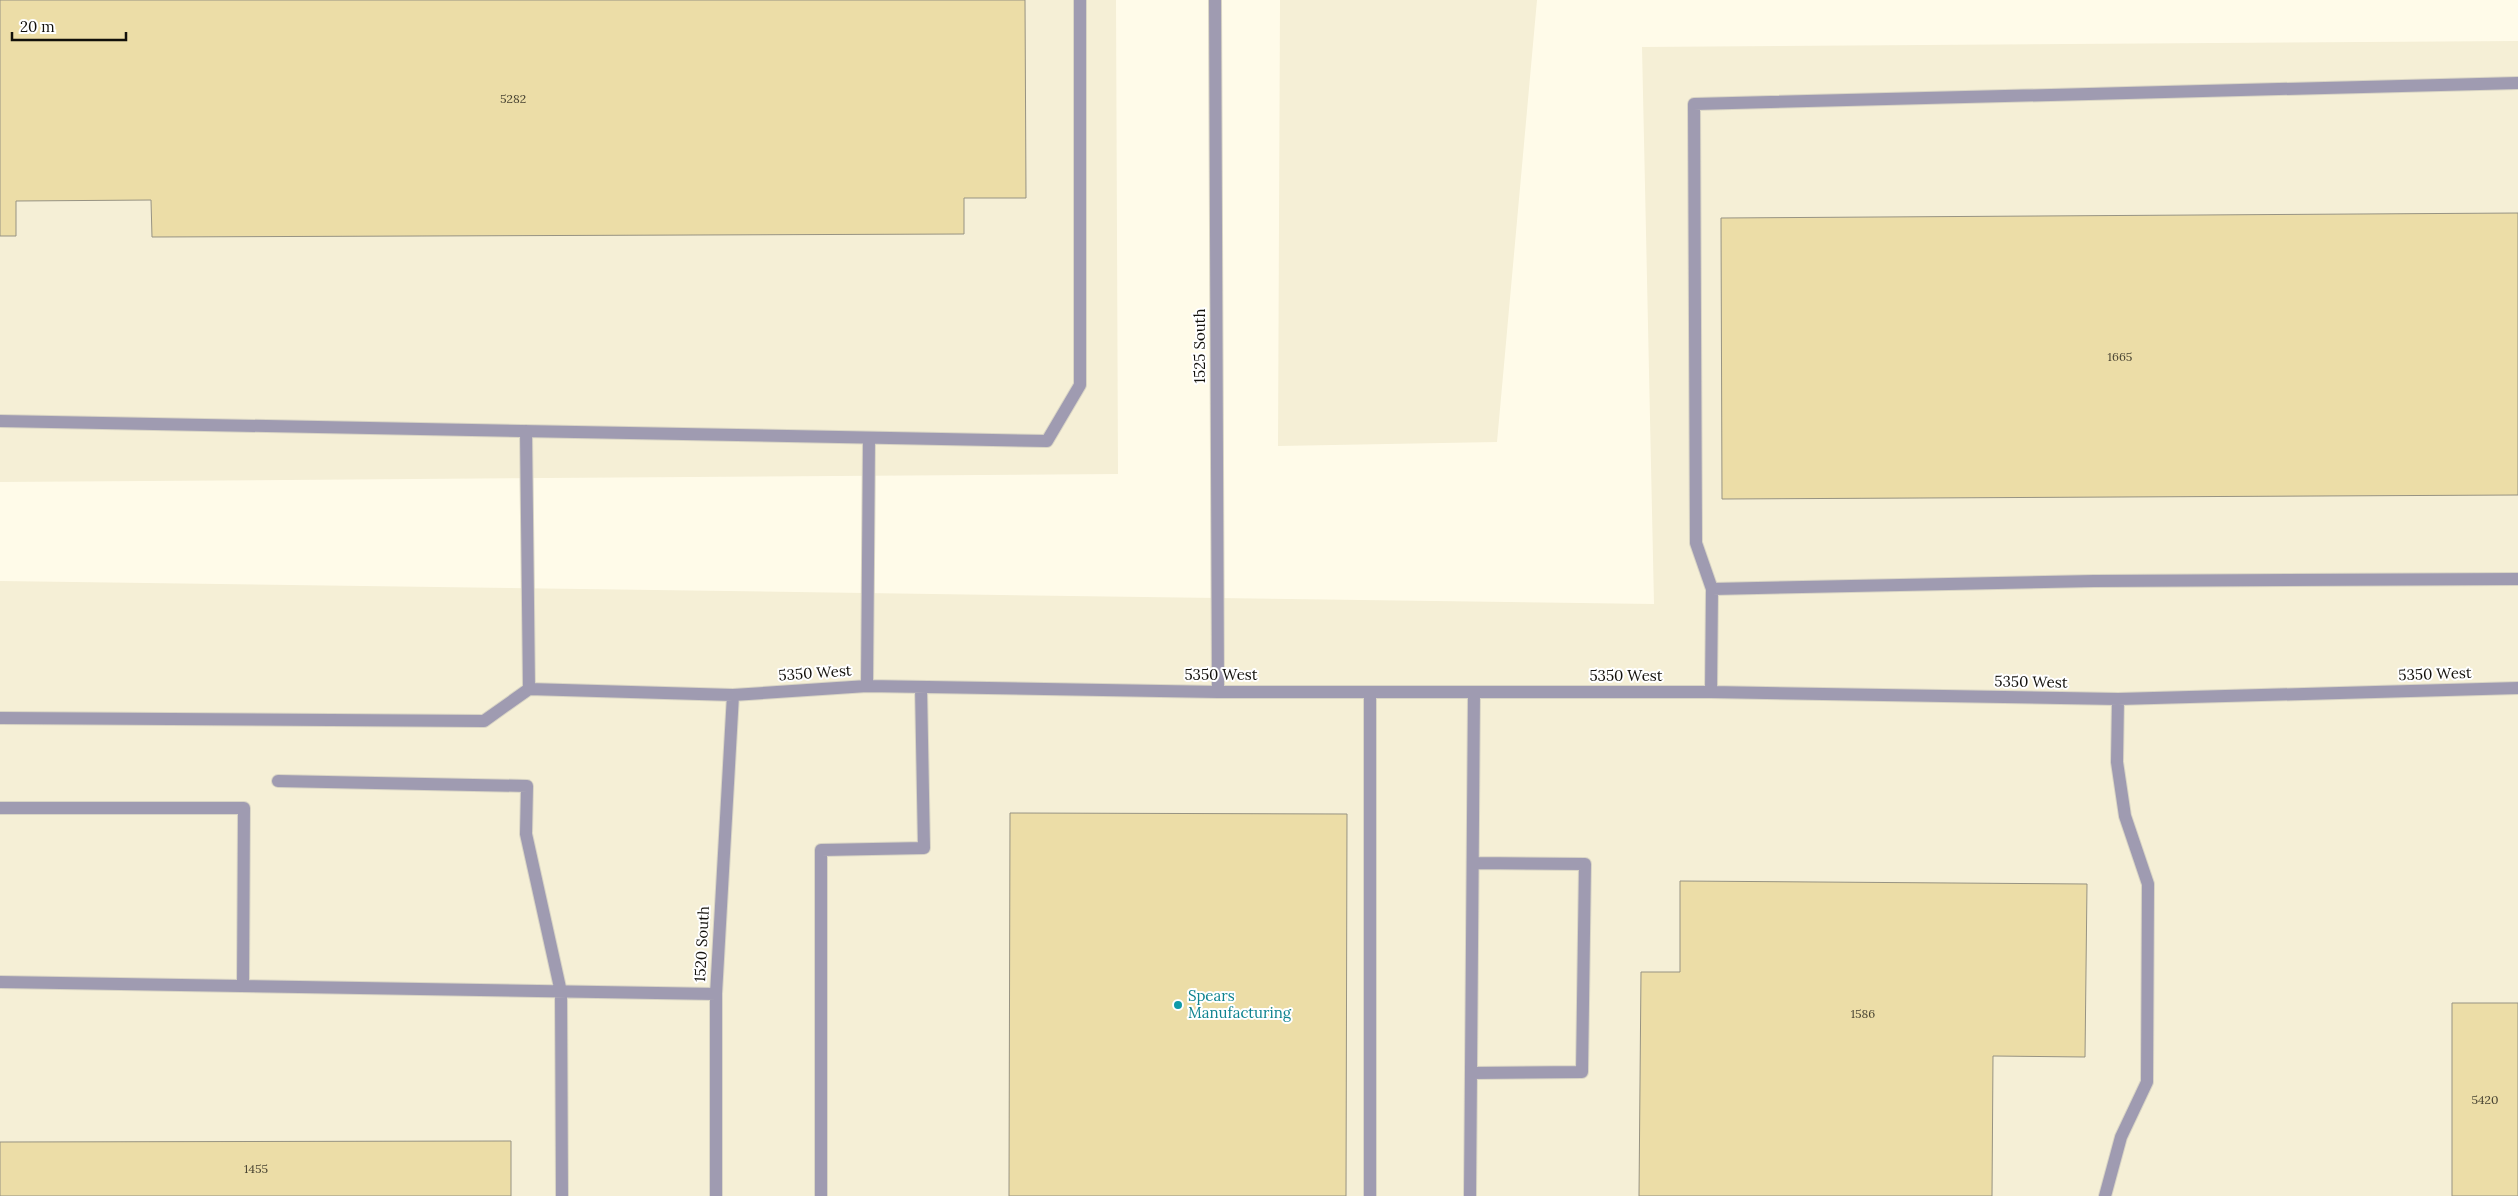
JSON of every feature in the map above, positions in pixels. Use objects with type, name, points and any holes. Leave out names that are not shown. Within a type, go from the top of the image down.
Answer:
[{"type":"street","points":[[0,421],[1047,441],[1080,385],[1080,0]]},
{"type":"street","name":"1525 South","points":[[1215,0],[1218,692]]},
{"type":"street","points":[[1711,692],[1712,589],[1696,543],[1694,104],[2518,83]]},
{"type":"street","points":[[0,718],[484,721],[529,689],[526,431]]},
{"type":"street","points":[[867,686],[869,438]]},
{"type":"street","points":[[1712,589],[2084,581],[2518,579]]},
{"type":"street","name":"5350 West","points":[[529,689],[733,695],[867,686],[1218,692],[1711,692],[2118,699],[2518,688]]},
{"type":"street","points":[[821,1196],[821,850],[924,848],[921,687]]},
{"type":"street","points":[[1370,692],[1370,1196]]},
{"type":"street","points":[[1470,1196],[1474,692]]},
{"type":"street","name":"1520 South","points":[[716,1196],[716,994],[733,695]]},
{"type":"street","points":[[2104,1196],[2121,1137],[2147,1082],[2148,884],[2125,816],[2117,762],[2118,699]]},
{"type":"street","points":[[278,781],[527,786],[526,834],[561,992],[562,1196]]},
{"type":"street","points":[[0,808],[244,808],[242,986]]},
{"type":"street","points":[[1471,1073],[1582,1072],[1585,864],[1472,863]]},
{"type":"street","points":[[0,982],[716,994]]},
{"type":"shaded area","points":[[0,0],[1116,0],[1118,474],[0,482]]},
{"type":"shaded area","points":[[1280,0],[1537,0],[1497,442],[1278,446]]},
{"type":"shaded area","points":[[2518,41],[2518,1196],[0,1196],[0,581],[1654,604],[1642,47]]},
{"type":"building","points":[[0,0],[1025,0],[1026,198],[964,198],[964,234],[152,237],[151,200],[16,201],[16,236],[0,236]]},
{"type":"building","points":[[2518,213],[2518,495],[1722,499],[1721,218]]},
{"type":"building","name":"Spears Manufacturing","points":[[1010,813],[1347,814],[1346,1196],[1009,1196]]},
{"type":"building","points":[[1680,881],[2087,884],[2085,1057],[1993,1056],[1992,1196],[1639,1196],[1641,972],[1680,972]]},
{"type":"building","points":[[2452,1003],[2518,1003],[2518,1196],[2452,1196]]},
{"type":"building","points":[[511,1141],[511,1196],[0,1196],[0,1142]]},
{"type":"place","name":"Spears Manufacturing","points":[[1178,1005]]}]
